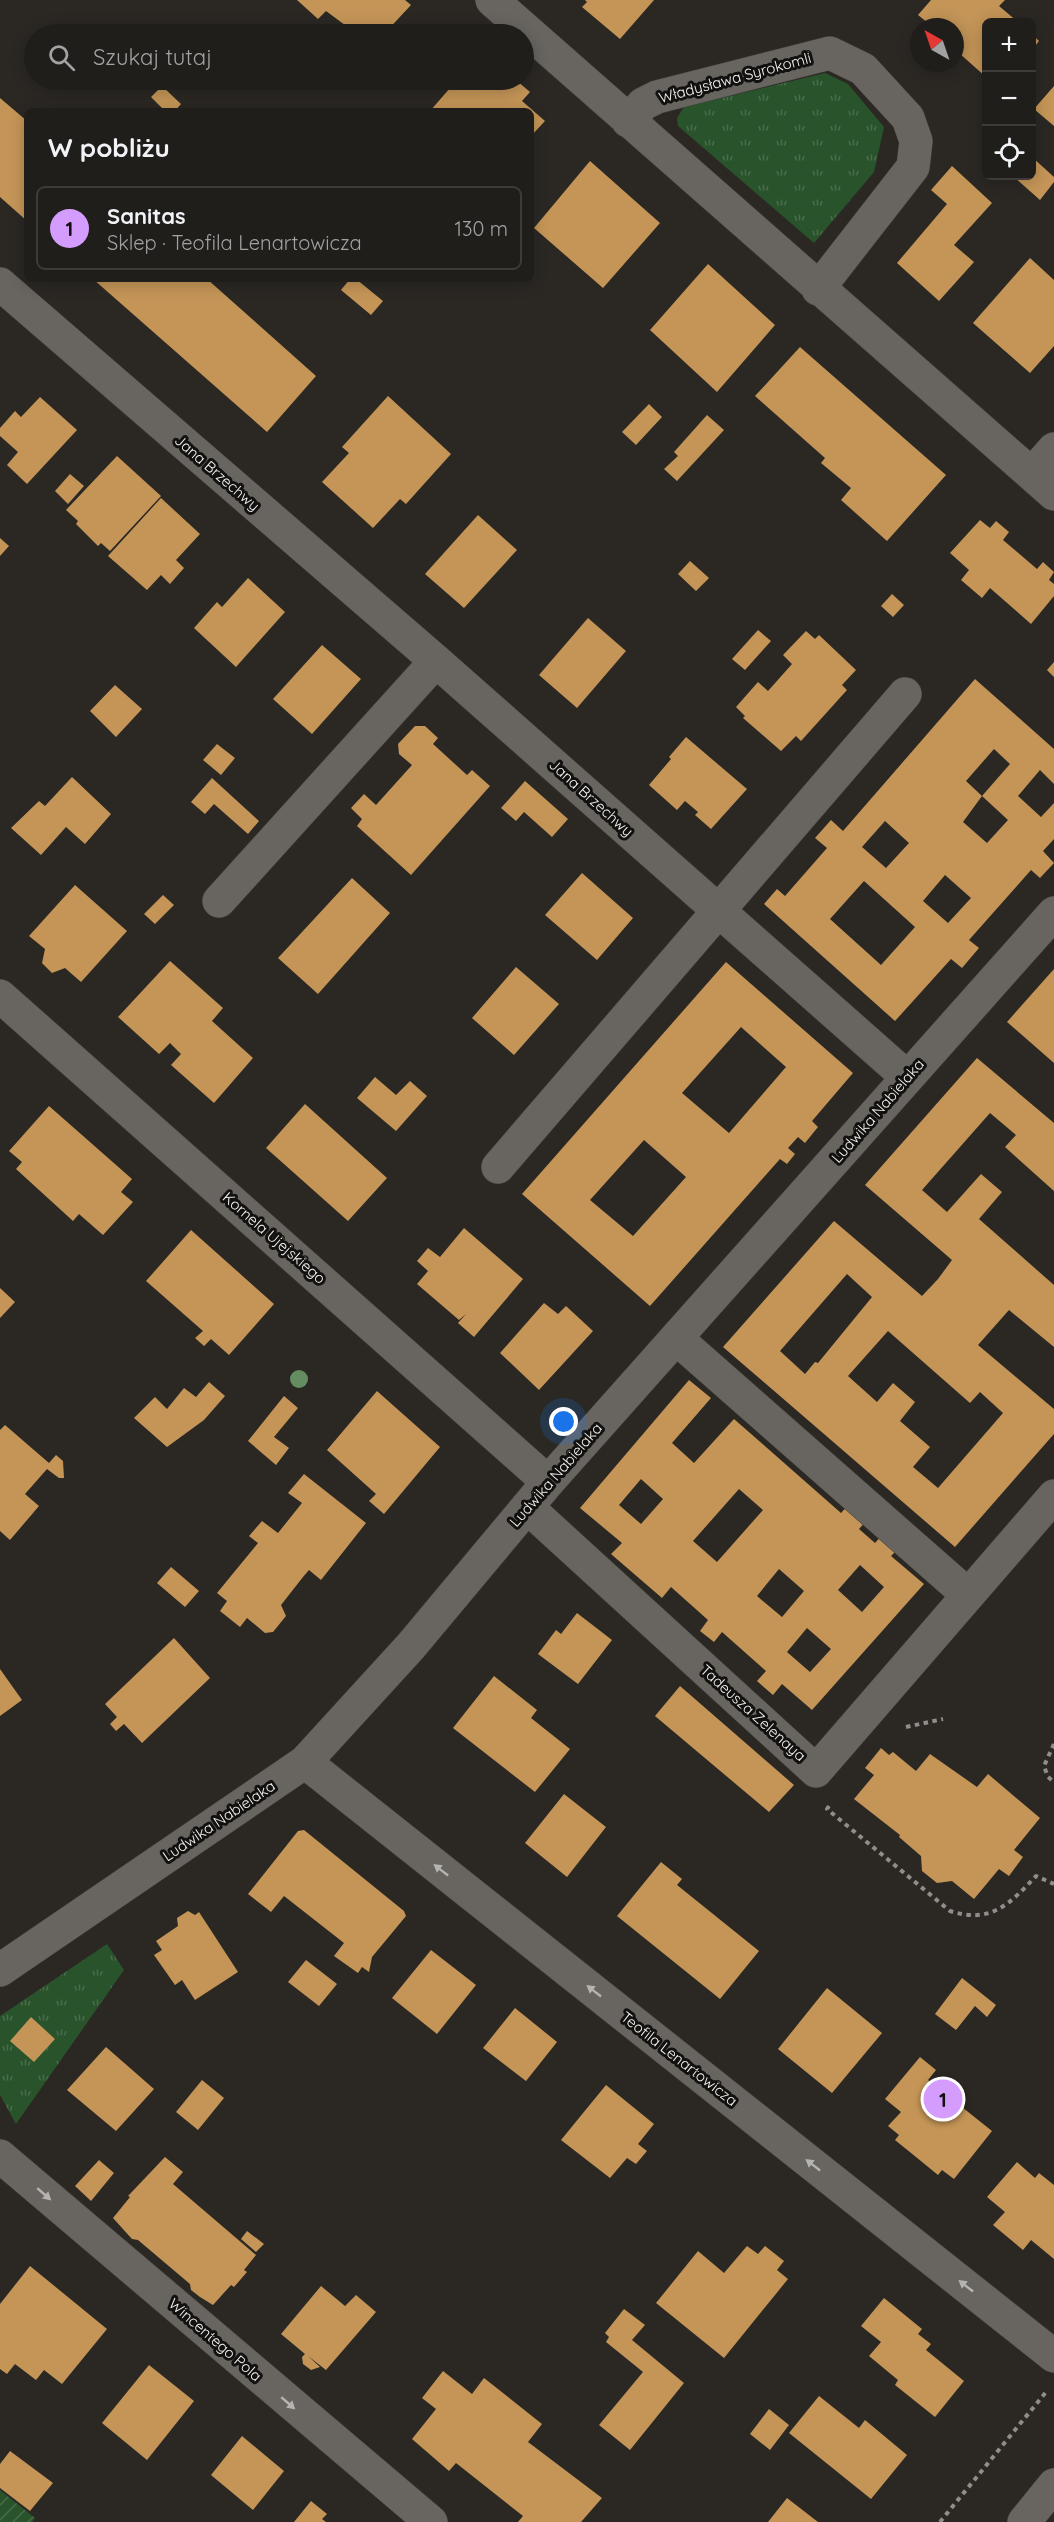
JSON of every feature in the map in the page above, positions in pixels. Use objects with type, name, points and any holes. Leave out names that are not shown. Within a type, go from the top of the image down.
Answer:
[{"type":"street","points":[[492,0],[519,24]]},
{"type":"street","points":[[534,37],[1043,484],[1054,449]]},
{"type":"street","name":"Władysława Syrokomli","points":[[628,121],[643,104],[657,97],[830,53],[863,69],[908,118],[916,141],[913,167],[819,289]]},
{"type":"street","name":"Jana Brzechwy","points":[[0,284],[436,661],[907,1077]]},
{"type":"street","points":[[219,901],[436,661]]},
{"type":"street","points":[[498,1167],[905,694]]},
{"type":"street","name":"Ludwika Nabielaka","points":[[0,1970],[305,1762],[411,1646],[548,1482],[1054,913]]},
{"type":"street","name":"Kornela Ujejskiego","points":[[0,996],[548,1482]]},
{"type":"street","points":[[676,1338],[968,1594]]},
{"type":"street","name":"Tadeusza Zelenaya","points":[[527,1507],[816,1771],[1054,1496]]},
{"type":"street","name":"Teofila Lenartowicza","points":[[305,1762],[1054,2356]]},
{"type":"street","name":"Wincentego Pola","points":[[0,2156],[431,2522]]},
{"type":"street","points":[[1024,2522],[1054,2485]]},
{"type":"path","points":[[902,1728],[943,1719]]},
{"type":"path","points":[[1054,1744],[1044,1766],[1048,1777],[1054,1782]]},
{"type":"path","points":[[834,1800],[827,1809],[950,1911],[969,1917],[987,1916],[1001,1908],[1036,1876],[1054,1884]]},
{"type":"path","points":[[940,2522],[1054,2383]]},
{"type":"green space","points":[[825,73],[848,84],[884,127],[874,172],[814,243],[678,126],[677,118],[684,107]]},
{"type":"green space","points":[[107,1944],[124,1970],[16,2124],[0,2095],[0,2016]]},
{"type":"green space","points":[[0,2490],[35,2518],[32,2522],[0,2522]]},
{"type":"building","points":[[297,0],[405,0],[411,5],[393,24],[344,24],[326,11],[318,19]]},
{"type":"building","points":[[585,0],[654,0],[620,39],[582,7],[587,2]]},
{"type":"building","points":[[931,0],[1005,0],[999,6],[1013,18],[982,18],[982,73],[964,57],[964,18],[922,18],[918,15]]},
{"type":"building","points":[[1054,86],[1054,126],[1036,111],[1036,107]]},
{"type":"building","points":[[158,90],[166,90],[181,104],[178,108],[162,108],[151,97]]},
{"type":"building","points":[[448,90],[528,90],[530,92],[522,101],[530,108],[433,108]]},
{"type":"building","points":[[0,98],[24,118],[24,218],[0,197]]},
{"type":"building","points":[[534,111],[545,121],[534,133]]},
{"type":"building","points":[[590,161],[660,223],[603,288],[534,228]]},
{"type":"building","points":[[1036,161],[1054,177],[1054,182],[1040,200],[1018,180],[1036,180]]},
{"type":"building","points":[[952,166],[992,203],[954,245],[974,262],[939,301],[897,263],[947,204],[931,190]]},
{"type":"building","points":[[1030,258],[1054,280],[1054,346],[1030,373],[973,323]]},
{"type":"building","points":[[708,264],[775,325],[717,392],[650,330]]},
{"type":"building","points":[[96,282],[210,282],[316,376],[267,432]]},
{"type":"building","points":[[348,282],[360,282],[383,301],[371,315],[341,290]]},
{"type":"building","points":[[800,347],[946,475],[887,541],[841,500],[851,488],[821,463],[825,458],[755,396]]},
{"type":"building","points":[[388,396],[451,454],[406,504],[400,499],[373,528],[322,482],[349,453],[342,447]]},
{"type":"building","points":[[40,397],[77,430],[27,484],[7,465],[18,452],[0,436],[0,428],[15,411],[21,417]]},
{"type":"building","points":[[649,404],[662,417],[636,445],[622,432]]},
{"type":"building","points":[[707,415],[724,430],[677,481],[664,469],[678,456],[674,452]]},
{"type":"building","points":[[117,456],[161,496],[110,551],[101,543],[98,546],[76,524],[78,521],[66,510]]},
{"type":"building","points":[[70,474],[84,486],[68,504],[55,491]]},
{"type":"building","points":[[161,498],[200,534],[176,560],[184,568],[170,584],[161,575],[147,590],[108,556]]},
{"type":"building","points":[[478,515],[517,550],[464,608],[425,574]]},
{"type":"building","points":[[980,520],[990,528],[996,521],[1009,532],[1003,540],[1037,569],[1043,562],[1054,572],[1049,580],[1054,584],[1054,596],[1031,624],[990,588],[982,598],[961,580],[969,570],[950,553]]},
{"type":"building","points":[[0,538],[9,546],[0,556]]},
{"type":"building","points":[[690,561],[709,578],[696,591],[678,574]]},
{"type":"building","points":[[248,578],[285,612],[236,667],[194,628],[217,602],[222,607]]},
{"type":"building","points":[[892,594],[904,605],[893,617],[881,606]]},
{"type":"building","points":[[588,618],[626,651],[577,708],[539,675]]},
{"type":"building","points":[[758,630],[771,641],[745,670],[732,659]]},
{"type":"building","points":[[806,631],[815,639],[819,635],[856,670],[842,685],[847,690],[801,741],[796,736],[781,751],[743,718],[745,716],[736,707],[758,682],[768,691],[792,664],[783,655]]},
{"type":"building","points":[[322,645],[361,679],[312,734],[273,699]]},
{"type":"building","points":[[1054,662],[1054,677],[1047,670]]},
{"type":"building","points":[[975,679],[1054,749],[1054,784],[1040,770],[1018,796],[1041,817],[1054,803],[1054,839],[1043,851],[1054,863],[1040,878],[1031,870],[969,940],[979,948],[962,968],[951,959],[895,1021],[764,904],[777,889],[785,896],[827,848],[815,838],[831,820],[843,831]],"holes":[[[994,749],[1010,764],[982,796],[966,781]],[[982,796],[1008,820],[987,843],[963,822]],[[885,821],[909,843],[886,868],[862,847]],[[945,875],[971,898],[948,923],[923,901]],[[864,881],[915,927],[881,965],[830,919]]]},
{"type":"building","points":[[115,685],[142,709],[116,737],[90,711]]},
{"type":"building","points":[[415,726],[425,726],[438,738],[433,744],[467,775],[472,770],[490,786],[411,875],[357,826],[362,819],[351,808],[364,794],[376,805],[412,765],[399,754],[398,744]]},
{"type":"building","points":[[686,737],[747,789],[711,829],[695,815],[698,812],[685,801],[677,810],[649,785]]},
{"type":"building","points":[[217,744],[235,758],[221,775],[203,760]]},
{"type":"building","points":[[72,777],[111,814],[85,844],[66,827],[41,855],[11,828],[39,801],[45,806]]},
{"type":"building","points":[[212,778],[259,821],[248,834],[214,804],[205,814],[191,802]]},
{"type":"building","points":[[525,781],[568,819],[552,837],[524,812],[516,821],[501,808]]},
{"type":"building","points":[[582,873],[633,918],[597,960],[545,915]]},
{"type":"building","points":[[352,878],[390,913],[318,994],[278,958]]},
{"type":"building","points":[[75,885],[127,931],[81,982],[65,968],[52,973],[42,963],[45,949],[29,936]]},
{"type":"building","points":[[163,895],[174,905],[155,924],[144,914]]},
{"type":"building","points":[[170,961],[223,1008],[212,1021],[253,1058],[214,1103],[171,1065],[181,1054],[170,1043],[159,1054],[118,1017]]},
{"type":"building","points":[[726,962],[853,1073],[812,1121],[818,1127],[805,1143],[798,1137],[788,1148],[795,1154],[787,1164],[780,1159],[650,1306],[522,1194]],"holes":[[[741,1027],[786,1067],[729,1133],[682,1093]],[[644,1140],[686,1177],[633,1236],[590,1200]]]},
{"type":"building","points":[[516,967],[559,1004],[514,1055],[472,1018]]},
{"type":"building","points":[[1054,969],[1054,1063],[1007,1022]]},
{"type":"building","points":[[977,1058],[1054,1123],[1054,1191],[1005,1147],[1016,1135],[990,1113],[922,1190],[947,1212],[981,1174],[1002,1192],[979,1219],[1054,1285],[1054,1347],[1009,1310],[978,1345],[1054,1409],[1054,1434],[955,1547],[723,1347],[834,1221],[922,1296],[938,1279],[952,1260],[865,1185]],"holes":[[[847,1274],[872,1297],[818,1363],[815,1362],[805,1374],[780,1351]],[[888,1331],[970,1403],[980,1392],[1003,1413],[938,1488],[913,1467],[930,1447],[900,1421],[915,1402],[893,1383],[877,1402],[848,1376]]]},
{"type":"building","points":[[375,1077],[396,1095],[410,1081],[427,1096],[396,1131],[357,1098]]},
{"type":"building","points":[[305,1104],[387,1178],[348,1221],[266,1148]]},
{"type":"building","points":[[49,1106],[132,1179],[121,1192],[133,1202],[103,1235],[79,1214],[73,1221],[16,1169],[22,1162],[9,1151]]},
{"type":"building","points":[[464,1228],[523,1279],[474,1337],[458,1323],[466,1314],[459,1320],[417,1284],[428,1271],[417,1261],[428,1248],[440,1257]]},
{"type":"building","points":[[191,1230],[274,1304],[229,1355],[211,1339],[204,1346],[195,1338],[203,1331],[146,1281]]},
{"type":"building","points":[[0,1288],[15,1302],[0,1318]]},
{"type":"building","points":[[544,1303],[558,1314],[566,1306],[593,1331],[539,1390],[500,1353]]},
{"type":"building","points":[[689,1380],[711,1398],[672,1443],[694,1463],[734,1419],[841,1513],[850,1503],[868,1519],[859,1529],[875,1543],[883,1534],[899,1548],[891,1556],[924,1584],[812,1710],[782,1684],[773,1695],[757,1681],[766,1671],[722,1632],[714,1642],[700,1631],[708,1620],[671,1587],[662,1598],[611,1554],[622,1543],[580,1508]],"holes":[[[641,1479],[663,1499],[641,1524],[619,1505]],[[739,1489],[763,1510],[717,1562],[693,1541]],[[860,1565],[884,1587],[862,1612],[838,1590]],[[779,1569],[804,1591],[782,1617],[757,1596]],[[807,1628],[831,1649],[810,1672],[787,1652]]]},
{"type":"building","points":[[209,1382],[225,1396],[204,1420],[167,1447],[134,1418],[155,1397],[167,1409],[184,1388],[196,1397]]},
{"type":"building","points":[[377,1391],[440,1447],[384,1514],[369,1501],[376,1494],[327,1450]]},
{"type":"building","points":[[284,1396],[298,1408],[274,1437],[289,1448],[276,1465],[248,1441]]},
{"type":"building","points":[[5,1425],[49,1463],[56,1455],[63,1461],[64,1478],[59,1478],[47,1469],[25,1494],[39,1506],[10,1540],[0,1531],[0,1430]]},
{"type":"building","points":[[304,1474],[366,1523],[321,1580],[309,1570],[303,1577],[281,1605],[286,1616],[273,1632],[265,1633],[247,1618],[240,1627],[220,1611],[227,1601],[217,1593],[258,1543],[249,1536],[262,1521],[278,1533],[302,1503],[288,1493]]},
{"type":"building","points":[[171,1567],[199,1591],[185,1607],[157,1583]]},
{"type":"building","points":[[577,1613],[612,1640],[578,1684],[538,1654],[556,1630],[561,1634]]},
{"type":"building","points":[[174,1638],[210,1678],[142,1743],[124,1724],[116,1731],[110,1724],[117,1717],[105,1704]]},
{"type":"building","points":[[0,1669],[22,1700],[0,1716]]},
{"type":"building","points":[[494,1676],[537,1710],[531,1718],[570,1749],[535,1792],[453,1728]]},
{"type":"building","points":[[680,1686],[794,1785],[769,1812],[655,1716]]},
{"type":"building","points":[[881,1748],[889,1755],[893,1752],[916,1771],[930,1754],[977,1787],[988,1774],[1040,1818],[1014,1850],[1023,1857],[1009,1876],[999,1869],[974,1899],[952,1881],[937,1883],[922,1871],[921,1856],[899,1837],[900,1835],[854,1799],[874,1775],[865,1768]]},
{"type":"building","points":[[564,1794],[606,1827],[567,1877],[525,1843]]},
{"type":"building","points":[[304,1830],[404,1911],[406,1916],[372,1957],[369,1972],[362,1967],[358,1973],[334,1956],[344,1943],[284,1896],[271,1912],[248,1894],[298,1831]]},
{"type":"building","points":[[661,1862],[682,1879],[677,1885],[759,1951],[720,1999],[617,1916]]},
{"type":"building","points":[[188,1911],[195,1915],[199,1912],[238,1972],[195,2000],[182,1980],[175,1985],[154,1955],[162,1950],[156,1941],[178,1926],[177,1918]]},
{"type":"building","points":[[431,1950],[476,1985],[437,2034],[392,1998]]},
{"type":"building","points":[[306,1960],[337,1984],[319,2006],[288,1982]]},
{"type":"building","points":[[962,1978],[996,2005],[987,2017],[975,2006],[956,2030],[935,2014]]},
{"type":"building","points":[[827,1988],[882,2033],[832,2093],[778,2049]]},
{"type":"building","points":[[515,2008],[557,2042],[526,2081],[483,2048]]},
{"type":"building","points":[[31,2017],[55,2039],[34,2062],[10,2041]]},
{"type":"building","points":[[106,2047],[154,2089],[116,2131],[67,2090]]},
{"type":"building","points":[[920,2057],[936,2070],[928,2080],[992,2131],[954,2179],[942,2170],[938,2175],[895,2140],[899,2135],[888,2126],[901,2112],[885,2099]]},
{"type":"building","points":[[202,2080],[224,2098],[198,2130],[176,2112]]},
{"type":"building","points":[[606,2085],[654,2124],[638,2144],[647,2151],[636,2164],[627,2158],[610,2178],[561,2140]]},
{"type":"building","points":[[165,2157],[183,2172],[173,2184],[256,2255],[244,2270],[247,2272],[234,2287],[231,2285],[213,2305],[191,2290],[190,2284],[138,2240],[132,2239],[113,2218],[130,2197],[128,2196]]},
{"type":"building","points":[[99,2160],[114,2173],[91,2201],[75,2186]]},
{"type":"building","points":[[1017,2162],[1035,2178],[1039,2173],[1054,2185],[1054,2259],[1031,2240],[1023,2250],[993,2225],[1005,2212],[987,2197]]},
{"type":"building","points":[[247,2231],[264,2244],[256,2252],[241,2239]]},
{"type":"building","points":[[747,2246],[758,2254],[765,2246],[784,2261],[777,2270],[788,2279],[724,2358],[656,2303],[698,2251],[724,2273]]},
{"type":"building","points":[[30,2266],[107,2329],[62,2384],[44,2370],[36,2380],[15,2364],[7,2374],[0,2369],[0,2304]]},
{"type":"building","points":[[321,2286],[345,2306],[356,2295],[376,2312],[326,2370],[308,2356],[320,2367],[311,2370],[303,2364],[302,2357],[305,2354],[281,2334]]},
{"type":"building","points":[[884,2298],[922,2329],[918,2334],[931,2344],[926,2350],[964,2381],[935,2417],[895,2385],[898,2380],[869,2356],[881,2342],[861,2326]]},
{"type":"building","points":[[624,2309],[645,2325],[632,2340],[684,2383],[630,2450],[599,2425],[643,2372],[606,2342],[609,2337],[605,2333]]},
{"type":"building","points":[[149,2365],[194,2401],[147,2460],[102,2423]]},
{"type":"building","points":[[443,2371],[472,2394],[484,2378],[542,2424],[528,2442],[602,2498],[581,2522],[518,2522],[523,2516],[456,2463],[449,2471],[412,2439],[436,2409],[422,2398]]},
{"type":"building","points":[[819,2396],[859,2428],[865,2420],[907,2455],[871,2499],[789,2433]]},
{"type":"building","points":[[769,2409],[789,2425],[770,2450],[750,2434]]},
{"type":"building","points":[[242,2436],[284,2471],[253,2510],[211,2475]]},
{"type":"building","points":[[10,2451],[53,2483],[30,2511],[0,2488],[0,2464]]},
{"type":"building","points":[[787,2498],[818,2522],[768,2522]]},
{"type":"building","points":[[311,2501],[327,2514],[322,2519],[326,2522],[294,2522]]},
{"type":"place","name":"Sanitas","points":[[943,2099]]}]
